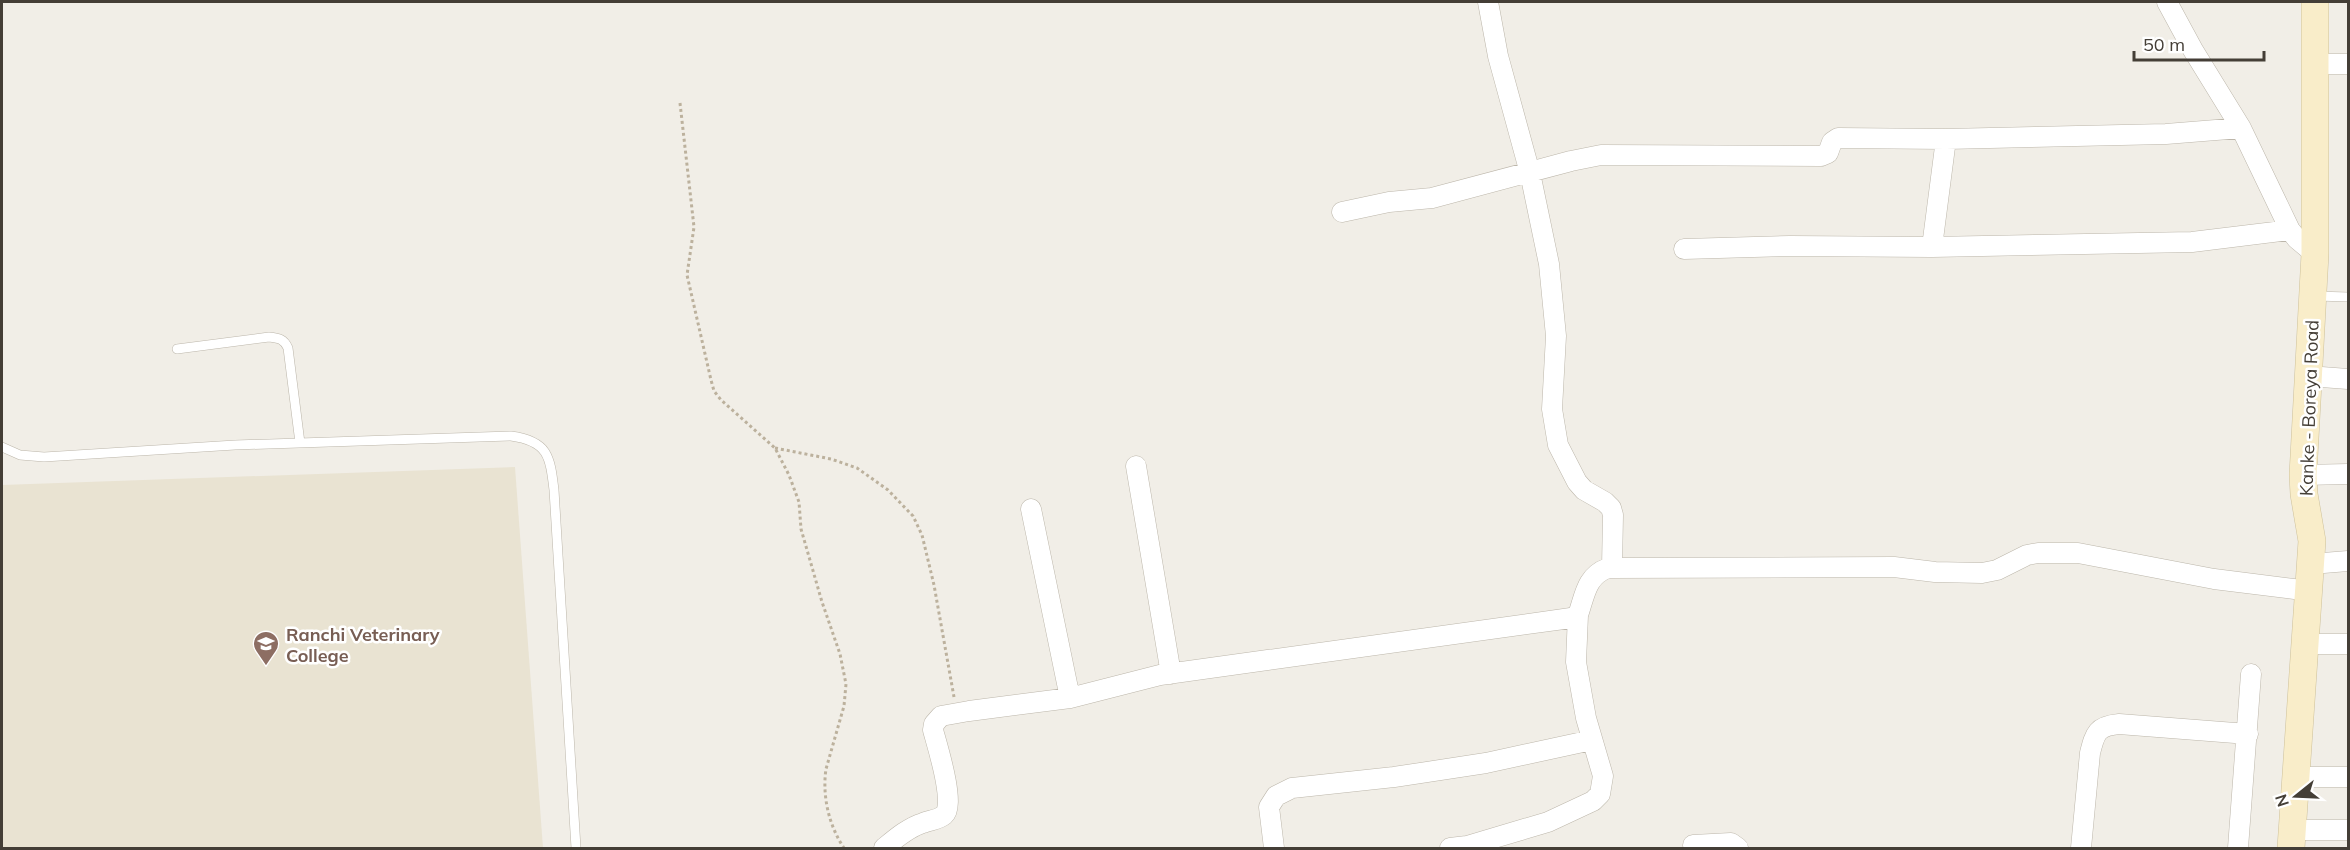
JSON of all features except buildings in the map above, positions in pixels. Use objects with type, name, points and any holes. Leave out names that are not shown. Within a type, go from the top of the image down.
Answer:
[{"type":"street","points":[[1488,2],[1498,56],[1530,173],[1549,264],[1556,346],[1552,408],[1558,445],[1577,482],[1584,490],[1611,508],[1613,515],[1612,567]]},
{"type":"street","points":[[2167,2],[2193,50],[2241,128],[2290,230],[2315,254]]},
{"type":"street","name":"Kanke - Boreya Road","points":[[2292,839],[2312,541],[2303,475],[2315,254],[2315,2]]},
{"type":"street","points":[[2316,64],[2349,64]]},
{"type":"street","points":[[1342,212],[1389,202],[1432,198],[1602,155],[1821,156],[1828,153],[1832,142],[1838,138],[1946,140],[2166,134],[2241,128]]},
{"type":"street","points":[[1932,247],[1946,140]]},
{"type":"street","points":[[1684,249],[2192,242],[2290,230]]},
{"type":"street","points":[[2308,376],[2349,379]]},
{"type":"street","points":[[1136,466],[1171,674]]},
{"type":"street","points":[[2303,475],[2349,474]]},
{"type":"street","points":[[1031,509],[1070,698]]},
{"type":"street","points":[[1450,849],[1548,822],[1593,801],[1600,794],[1603,776],[1586,718],[1576,662],[1578,615],[1591,579],[1599,571],[1612,567],[1894,567],[1935,572],[1982,573],[1997,570],[2027,555],[2078,553],[2214,579],[2310,591]]},
{"type":"street","points":[[2311,564],[2349,561]]},
{"type":"street","points":[[884,849],[921,823],[946,814],[949,808],[949,796],[933,730],[934,724],[941,716],[1070,698],[1171,674],[1571,618],[1578,615]]},
{"type":"street","points":[[2306,644],[2349,644]]},
{"type":"street","points":[[2238,849],[2251,674]]},
{"type":"street","points":[[2081,849],[2090,753],[2094,737],[2099,729],[2119,724],[2248,734]]},
{"type":"street","points":[[1274,849],[1269,807],[1276,796],[1292,788],[1394,777],[1486,763],[1592,740]]},
{"type":"street","points":[[2297,777],[2349,777]]},
{"type":"street","points":[[2292,839],[2349,830]]},
{"type":"street","points":[[1693,845],[1731,843],[1738,849]]},
{"type":"lane","points":[[2313,296],[2349,297]]},
{"type":"lane","points":[[177,349],[269,337],[285,341],[288,348],[300,443]]},
{"type":"lane","points":[[2,447],[20,454],[44,457],[300,443],[511,436],[526,438],[541,447],[549,462],[554,490],[576,849]]},
{"type":"path","points":[[680,103],[694,227],[687,274],[714,391],[775,448],[789,475],[799,502],[801,529],[843,664],[846,699],[825,769],[824,780],[831,822],[844,849]]},
{"type":"path","points":[[775,448],[831,459],[857,468],[888,490],[913,516],[922,535],[934,585],[956,713]]},
{"type":"shaded area","name":"Ranchi Veterinary College","points":[[515,467],[543,848],[2,848],[2,485]]},
{"type":"place","name":"Ranchi Veterinary College","points":[[266,667]]}]
